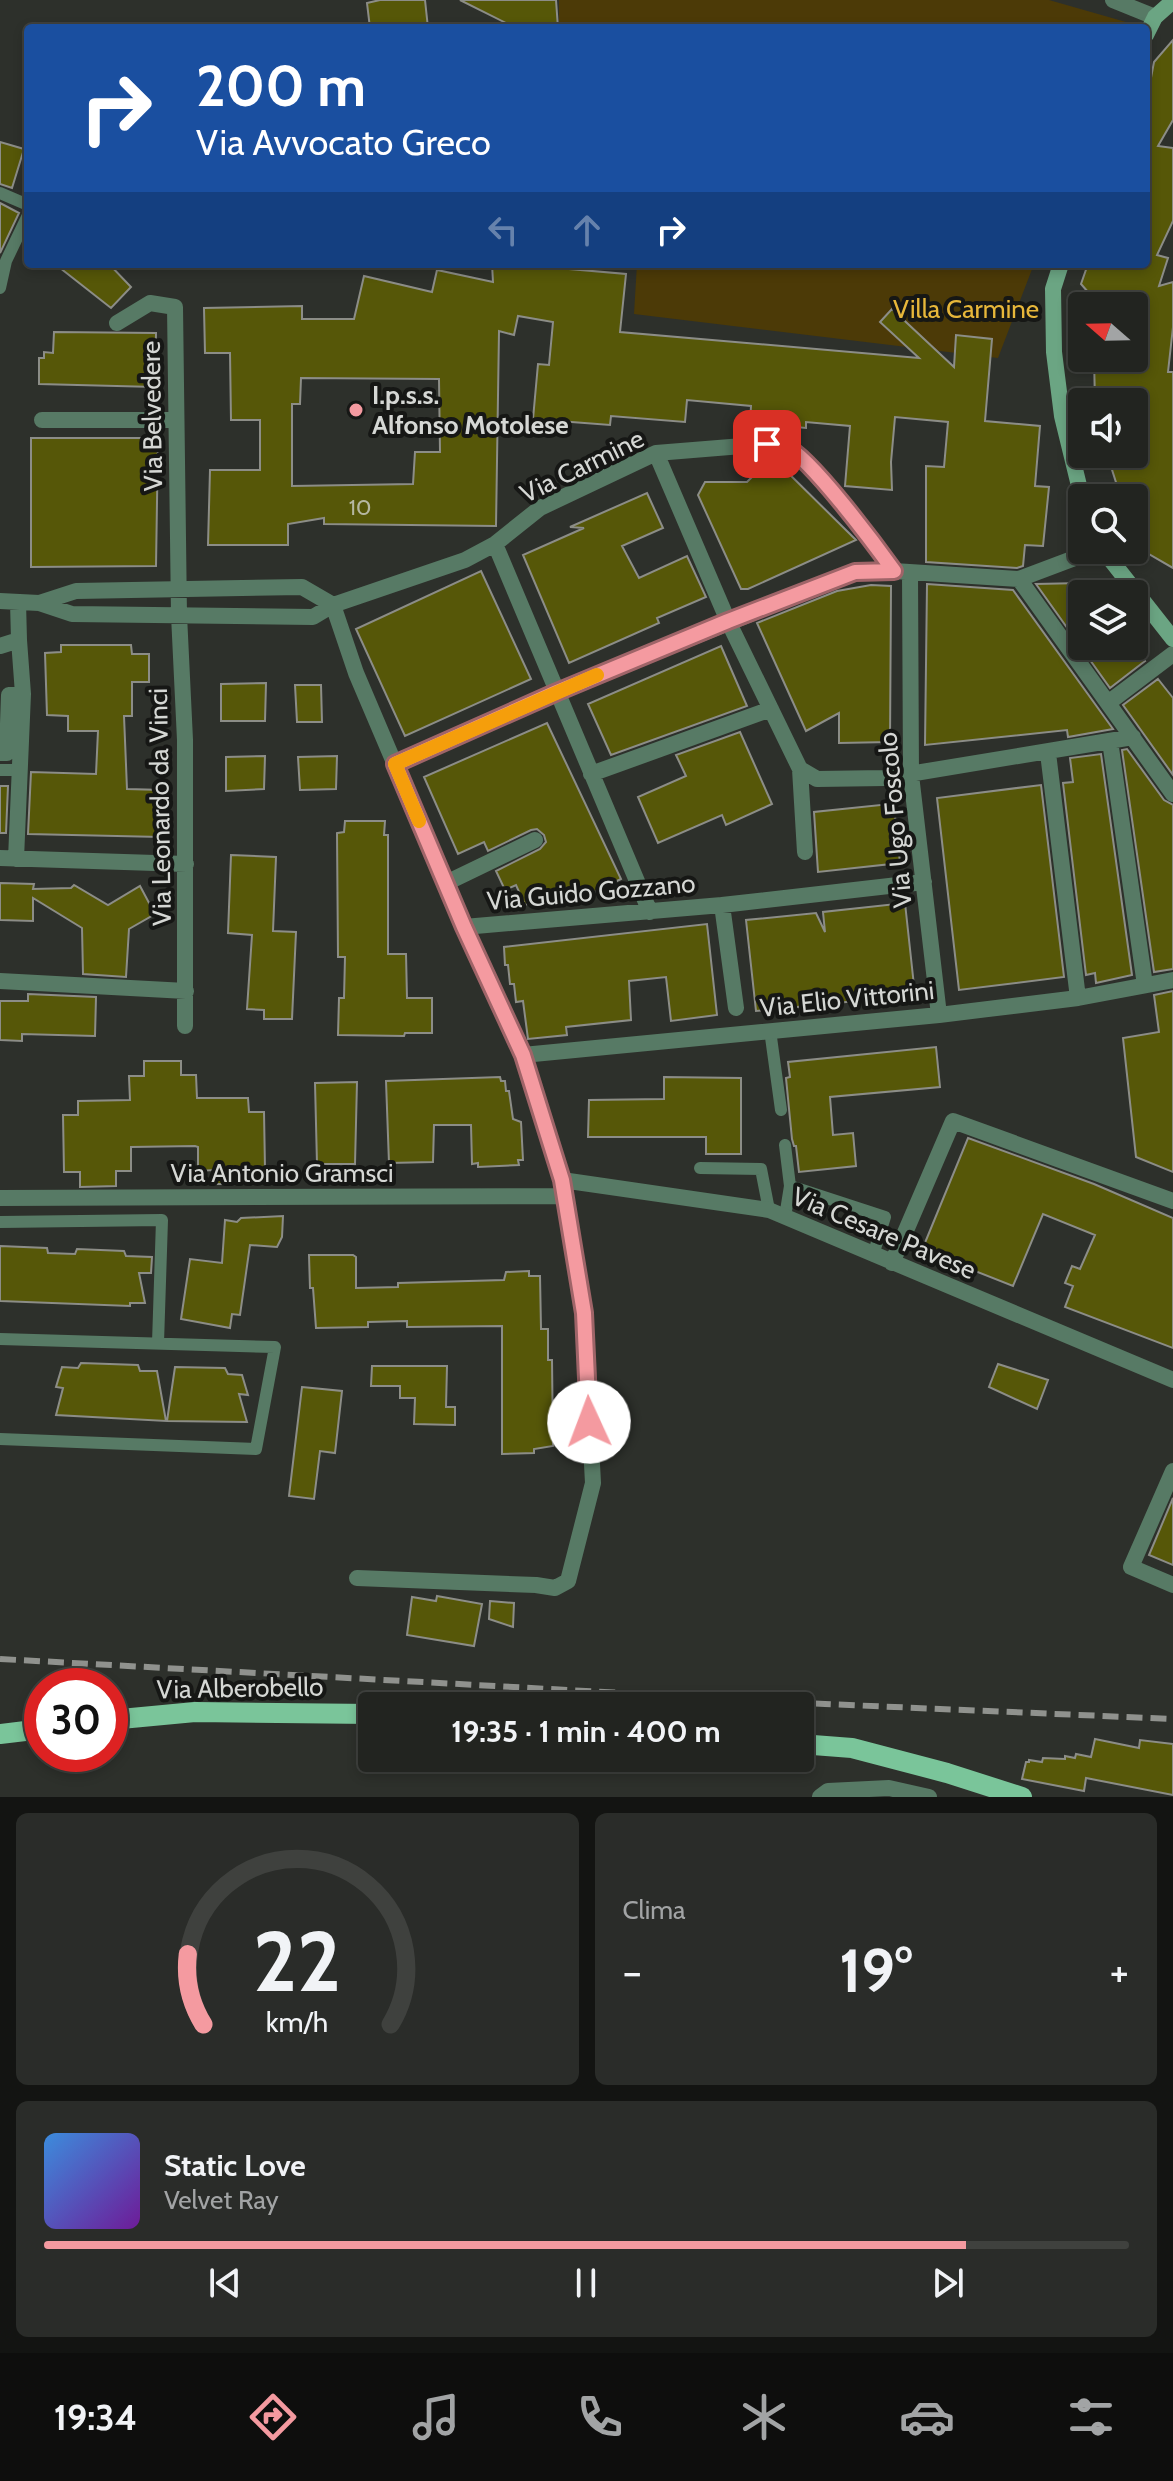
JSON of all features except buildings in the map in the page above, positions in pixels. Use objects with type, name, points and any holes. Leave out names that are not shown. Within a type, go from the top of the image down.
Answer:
[{"type":"main road","name":"Via Alberobello","points":[[128,1718],[195,1712],[358,1714]]},
{"type":"main road","points":[[0,1734],[24,1731]]},
{"type":"main road","points":[[814,1745],[852,1748],[1022,1797]]},
{"type":"street","points":[[1113,0],[1155,17]]},
{"type":"street","points":[[1150,27],[1155,17],[1173,1]]},
{"type":"street","points":[[1060,268],[1053,289],[1054,352],[1062,416],[1079,484]]},
{"type":"street","name":"Via Belvedere","points":[[117,323],[150,303],[175,307],[179,589]]},
{"type":"street","points":[[42,420],[176,420]]},
{"type":"street","name":"Via Carmine","points":[[0,601],[39,603],[72,614],[313,617],[333,605],[465,560],[495,544],[540,508],[656,453],[767,444],[787,447],[801,458],[902,572]]},
{"type":"street","points":[[656,453],[728,621],[800,769],[805,852]]},
{"type":"street","points":[[495,544],[650,912]]},
{"type":"street","points":[[395,764],[557,692],[855,572],[1019,579],[1068,561]]},
{"type":"street","points":[[1114,564],[1173,639]]},
{"type":"street","name":"Via Ugo Foscolo","points":[[902,572],[911,775],[939,1015]]},
{"type":"street","points":[[1019,579],[1173,794]]},
{"type":"street","name":"Via Carmine","points":[[39,603],[76,591],[302,587],[333,605]]},
{"type":"street","name":"Via Leonardo da Vinci","points":[[179,589],[185,740],[185,1026]]},
{"type":"street","points":[[18,602],[23,694],[19,770],[8,858],[186,864]]},
{"type":"street","points":[[333,605],[356,673],[464,927],[523,1055],[563,1188],[584,1313],[593,1483],[568,1581],[555,1588],[357,1578]]},
{"type":"street","points":[[0,646],[19,640]]},
{"type":"street","points":[[1108,703],[1173,654]]},
{"type":"street","points":[[0,753],[7,753],[9,695],[23,694]]},
{"type":"street","points":[[591,774],[771,709]]},
{"type":"street","points":[[800,769],[817,779],[911,775],[1133,737]]},
{"type":"street","points":[[1110,741],[1145,985]]},
{"type":"street","points":[[1048,753],[1078,998]]},
{"type":"street","points":[[446,883],[535,840]]},
{"type":"street","name":"Via Guido Gozzano","points":[[464,927],[722,905],[924,882]]},
{"type":"street","name":"Via Guido Gozzano","points":[[722,905],[736,1008]]},
{"type":"street","name":"Via Elio Vittorini","points":[[523,1055],[939,1015],[1078,998],[1173,980]]},
{"type":"street","points":[[0,981],[186,991]]},
{"type":"street","points":[[892,1263],[953,1121],[1173,1201]]},
{"type":"street","name":"Via Antonio Gramsci","points":[[0,1198],[563,1188]]},
{"type":"street","name":"Via Cesare Pavese","points":[[563,1188],[777,1214],[1173,1380]]},
{"type":"street","points":[[1173,1471],[1131,1567],[1173,1585]]},
{"type":"street","points":[[820,1797],[828,1791],[889,1788],[929,1797]]},
{"type":"lane","points":[[0,193],[24,203]]},
{"type":"lane","points":[[0,288],[6,261],[24,223]]},
{"type":"lane","points":[[0,770],[19,770]]},
{"type":"lane","points":[[770,1030],[781,1110]]},
{"type":"lane","points":[[777,1214],[790,1186],[785,1145]]},
{"type":"lane","points":[[700,1168],[761,1169],[777,1214]]},
{"type":"lane","points":[[790,1186],[885,1217],[873,1255]]},
{"type":"lane","points":[[0,1222],[162,1220],[158,1343]]},
{"type":"lane","points":[[0,1339],[275,1347],[256,1449],[0,1439]]},
{"type":"green space","points":[[559,0],[1049,0],[1126,22],[1125,24],[559,24]]},
{"type":"green space","name":"Villa Carmine","points":[[637,268],[1032,268],[998,358],[634,314]]},
{"type":"railway","points":[[0,1659],[825,1704],[1173,1719]]},
{"type":"slow traffic","points":[[419,821],[395,764],[597,675]]},
{"type":"place","name":"I.p.s.s. Alfonso Motolese","points":[[356,410]]},
{"type":"route","points":[[589,1422],[584,1313],[562,1180],[523,1055],[464,927],[395,764],[728,621],[855,572],[894,571],[866,532],[801,458],[787,447],[767,444]]}]
